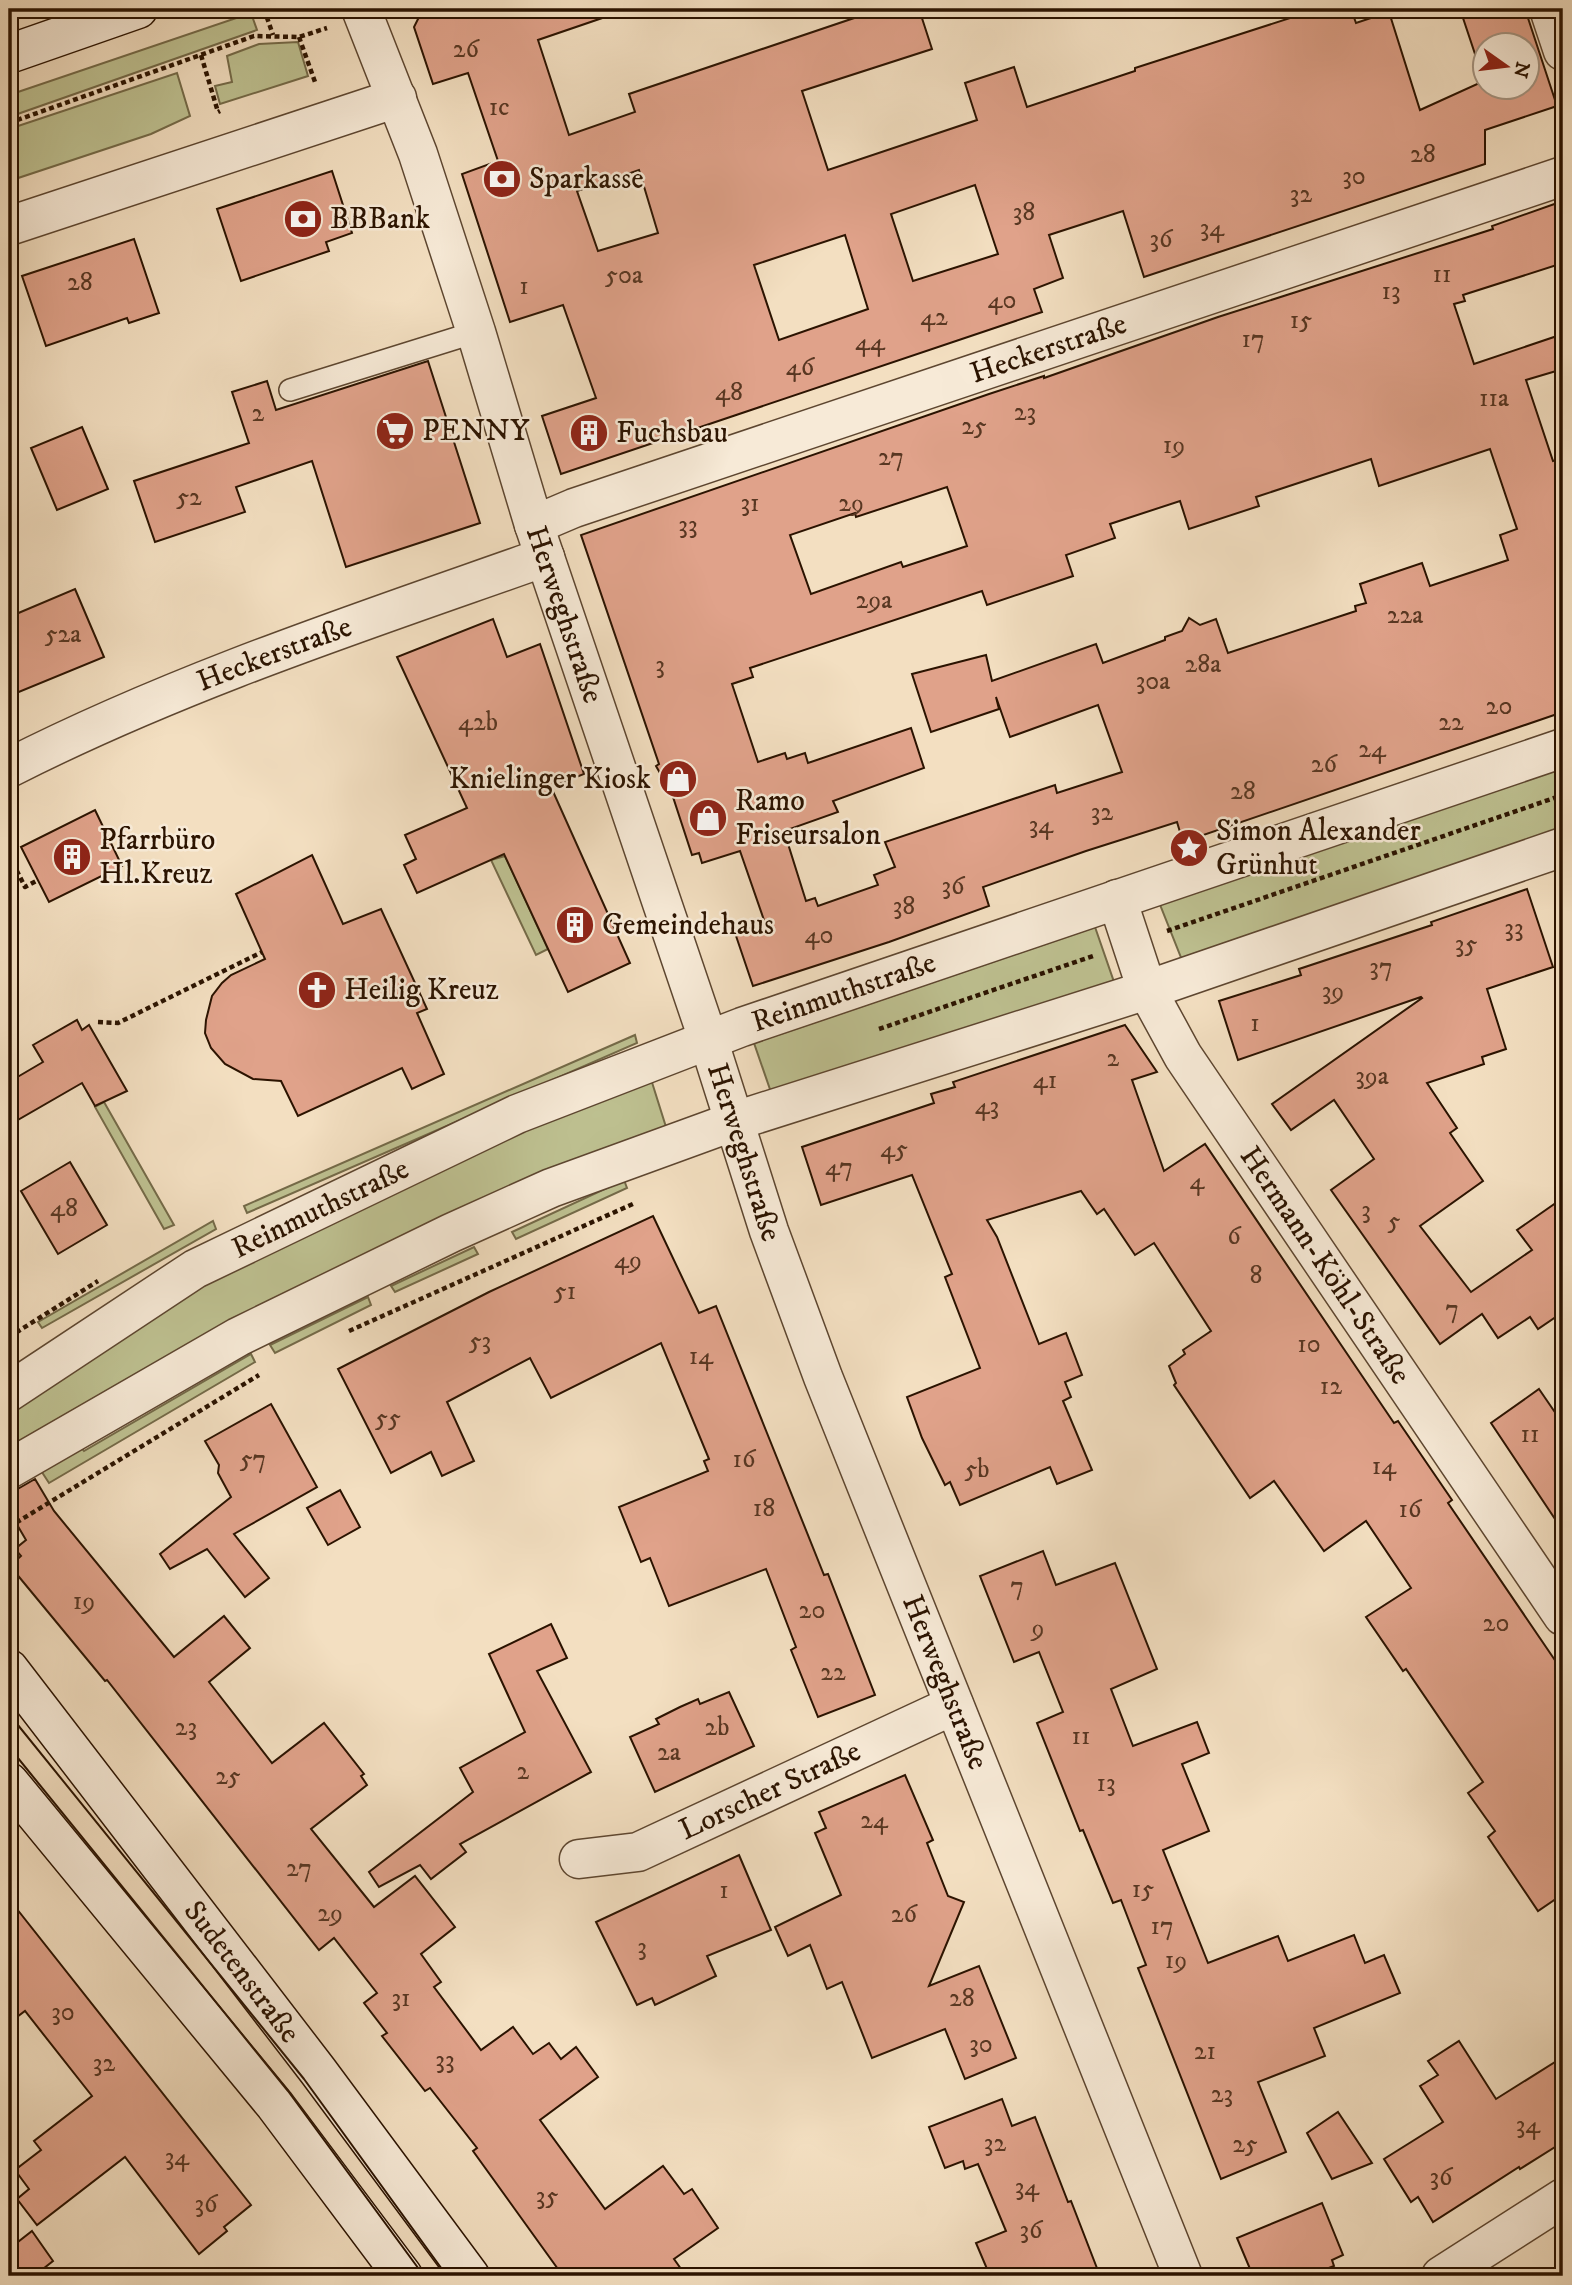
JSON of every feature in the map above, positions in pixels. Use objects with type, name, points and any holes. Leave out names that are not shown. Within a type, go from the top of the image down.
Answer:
[{"type":"street","points":[[9,54],[138,9]]},
{"type":"street","points":[[1549,9],[1563,51]]},
{"type":"street","name":"Herweghstraße","points":[[348,17],[397,98],[418,154],[476,332],[539,541],[708,1038],[769,1231],[823,1377],[1183,2276]]},
{"type":"street","points":[[9,226],[397,98]]},
{"type":"street","name":"Heckerstraße","points":[[9,768],[79,733],[539,541],[574,508],[1563,176]]},
{"type":"street","name":"Reinmuthstraße","points":[[9,1392],[195,1269],[517,1114],[708,1038],[1563,748]]},
{"type":"street","points":[[9,1469],[238,1337],[451,1233],[551,1188],[735,1121],[1147,990],[1563,847]]},
{"type":"street","name":"Hermann-Köhl-Straße","points":[[1117,899],[1147,990],[1183,1056],[1563,1616]]},
{"type":"street","name":"Sudetenstraße","points":[[9,1669],[310,2060],[470,2276]]},
{"type":"street","name":"Lorscher Straße","points":[[579,1859],[638,1852],[954,1705]]},
{"type":"street","name":"Sudetenstraße","points":[[9,1782],[275,2105],[403,2276]]},
{"type":"street","points":[[1441,2276],[1563,2198]]},
{"type":"lane","points":[[290,390],[476,332]]},
{"type":"path","points":[[264,9],[273,35]]},
{"type":"path","points":[[9,123],[254,36],[299,37],[348,17]]},
{"type":"path","points":[[299,37],[315,82],[303,86]]},
{"type":"path","points":[[201,55],[218,112],[230,108]]},
{"type":"path","points":[[9,855],[25,887],[37,880]]},
{"type":"path","points":[[98,1022],[118,1023],[262,952]]},
{"type":"path","points":[[345,1333],[646,1199]]},
{"type":"path","points":[[9,1527],[270,1368]]},
{"type":"green space","points":[[251,13],[257,30],[9,117],[9,95]]},
{"type":"green space","points":[[298,42],[308,76],[220,104],[215,86],[232,82],[227,56],[259,44]]},
{"type":"green space","points":[[177,73],[190,116],[151,134],[9,181],[9,129]]},
{"type":"green space","points":[[1563,762],[1563,828],[1182,960],[1157,897]]},
{"type":"green space","points":[[505,856],[548,949],[536,955],[491,860]]},
{"type":"green space","points":[[1095,927],[1114,982],[773,1098],[754,1043]]},
{"type":"green space","points":[[635,1035],[637,1043],[247,1213],[244,1206]]},
{"type":"green space","points":[[650,1076],[666,1127],[291,1291],[141,1371],[9,1447],[9,1406],[195,1288],[457,1156]]},
{"type":"green space","points":[[104,1102],[174,1225],[164,1229],[95,1107]]},
{"type":"green space","points":[[624,1180],[627,1188],[516,1239],[512,1232]]},
{"type":"green space","points":[[213,1221],[216,1229],[42,1328],[38,1322]]},
{"type":"green space","points":[[474,1247],[478,1254],[395,1292],[391,1286]]},
{"type":"green space","points":[[368,1297],[371,1305],[275,1353],[270,1345]]},
{"type":"green space","points":[[251,1354],[255,1362],[49,1483],[38,1466],[76,1441],[84,1451]]},
{"type":"building","points":[[423,9],[613,9],[614,14],[538,40],[569,135],[635,112],[629,94],[863,15],[861,9],[919,9],[932,49],[802,91],[828,170],[977,120],[965,83],[1014,67],[1027,107],[1135,71],[1135,68],[1318,9],[1351,9],[1356,23],[1389,12],[1420,110],[1470,87],[1470,102],[1540,102],[1540,54],[1557,106],[1485,130],[1485,164],[1144,277],[1123,211],[1049,235],[1063,278],[1034,289],[1042,312],[561,474],[542,416],[596,398],[563,305],[510,322],[462,174],[498,161],[468,73],[433,84],[414,27]],"holes":[[[639,170],[658,233],[598,251],[577,191]],[[975,185],[998,254],[913,281],[891,214]],[[845,235],[868,309],[779,340],[754,265]]]},
{"type":"building","points":[[1460,9],[1525,9],[1533,32],[1470,32],[1470,39]]},
{"type":"building","name":"BBBank","points":[[332,171],[352,233],[326,242],[329,251],[241,281],[217,209]]},
{"type":"building","points":[[1563,201],[1563,263],[1463,295],[1465,301],[1454,304],[1474,364],[1563,334],[1563,369],[1526,380],[1553,461],[1563,458],[1563,712],[1183,842],[1177,822],[1086,851],[983,887],[989,906],[753,986],[735,933],[765,923],[740,851],[702,863],[699,853],[692,855],[672,794],[656,766],[659,764],[581,535],[1218,317],[1493,229],[1492,226]],"holes":[[[1490,449],[1517,529],[1500,535],[1508,560],[1430,586],[1422,563],[1360,584],[1366,603],[1355,606],[1356,611],[1228,653],[1216,619],[1200,625],[1189,618],[1182,631],[1165,637],[1165,640],[1103,663],[1096,644],[992,681],[986,655],[912,674],[931,732],[999,709],[996,697],[1010,737],[1098,705],[1122,772],[1057,793],[1055,785],[885,842],[895,867],[874,875],[878,885],[818,906],[815,898],[806,901],[784,831],[838,812],[833,801],[924,768],[911,728],[808,763],[805,753],[787,759],[785,753],[758,762],[732,684],[753,677],[750,668],[982,591],[987,605],[1073,576],[1066,555],[1115,538],[1110,524],[1180,501],[1189,529],[1259,506],[1256,497],[1371,459],[1379,486]],[[947,487],[967,546],[903,567],[901,562],[811,594],[790,535]]]},
{"type":"building","points":[[134,239],[159,313],[129,323],[127,318],[46,346],[22,276]]},
{"type":"building","name":"PENNY","points":[[428,361],[480,523],[346,567],[312,461],[236,487],[245,512],[155,542],[134,481],[249,443],[232,392],[267,381],[276,410]]},
{"type":"building","points":[[82,427],[108,489],[57,510],[31,448]]},
{"type":"building","points":[[75,589],[104,657],[9,696],[9,617]]},
{"type":"building","points":[[493,619],[507,657],[540,644],[584,774],[551,787],[630,963],[568,992],[504,854],[417,893],[404,865],[416,859],[405,835],[467,808],[397,657]]},
{"type":"building","name":"Pfarrbüro Hl.Kreuz","points":[[95,810],[122,866],[49,902],[21,847]]},
{"type":"building","name":"Heilig Kreuz","points":[[312,855],[343,924],[381,909],[427,1009],[417,1013],[444,1074],[412,1089],[402,1068],[298,1116],[281,1081],[253,1079],[225,1064],[211,1048],[205,1033],[212,996],[222,983],[231,975],[265,959],[236,894]]},
{"type":"building","points":[[1527,889],[1553,967],[1487,989],[1506,1049],[1482,1057],[1484,1064],[1427,1083],[1457,1128],[1450,1133],[1483,1181],[1420,1226],[1471,1292],[1532,1250],[1517,1230],[1563,1198],[1563,1312],[1538,1329],[1530,1317],[1498,1338],[1482,1314],[1440,1344],[1331,1190],[1374,1159],[1334,1100],[1291,1130],[1272,1104],[1422,998],[1238,1060],[1219,1001],[1301,975],[1299,969],[1432,925],[1431,922]]},
{"type":"building","points":[[77,1020],[82,1030],[89,1025],[127,1091],[95,1106],[82,1083],[9,1125],[9,1082],[43,1062],[33,1045]]},
{"type":"building","points":[[1125,1025],[1157,1072],[1132,1080],[1164,1171],[1205,1144],[1394,1423],[1398,1421],[1452,1500],[1448,1503],[1563,1672],[1563,1894],[1538,1911],[1488,1837],[1495,1831],[1468,1793],[1483,1782],[1406,1669],[1403,1671],[1366,1617],[1411,1588],[1366,1521],[1324,1551],[1274,1481],[1250,1498],[1174,1385],[1176,1383],[1169,1366],[1185,1354],[1183,1350],[1211,1331],[1154,1243],[1135,1255],[1104,1209],[1097,1214],[1081,1191],[987,1220],[997,1237],[1039,1344],[1066,1333],[1082,1375],[1065,1382],[1071,1397],[1063,1401],[1092,1470],[1057,1484],[1050,1467],[960,1505],[950,1482],[945,1485],[922,1438],[907,1397],[980,1368],[945,1277],[952,1274],[912,1175],[821,1205],[802,1147],[934,1103],[931,1094],[955,1087],[953,1082]]},
{"type":"building","points":[[70,1162],[107,1225],[58,1254],[21,1191]]},
{"type":"building","points":[[653,1216],[699,1313],[716,1306],[824,1575],[828,1574],[875,1695],[818,1717],[791,1650],[796,1647],[766,1569],[669,1606],[650,1558],[641,1562],[619,1507],[708,1471],[704,1461],[709,1459],[661,1343],[551,1398],[530,1358],[447,1402],[474,1461],[442,1476],[431,1452],[391,1473],[338,1369],[489,1292]]},
{"type":"building","points":[[1539,1389],[1563,1424],[1563,1531],[1491,1423]]},
{"type":"building","points":[[271,1404],[317,1487],[234,1534],[269,1578],[245,1597],[207,1549],[170,1569],[160,1554],[231,1497],[218,1473],[219,1465],[205,1441]]},
{"type":"building","points":[[35,1479],[54,1511],[174,1657],[224,1616],[250,1648],[209,1682],[272,1763],[324,1723],[364,1774],[361,1776],[367,1785],[311,1829],[374,1907],[415,1876],[455,1927],[421,1954],[441,1982],[434,1987],[481,2050],[513,2027],[533,2054],[549,2043],[561,2059],[576,2047],[598,2077],[540,2120],[605,2209],[663,2166],[684,2194],[692,2189],[718,2228],[674,2259],[686,2276],[563,2276],[473,2151],[477,2148],[430,2088],[425,2091],[382,2036],[387,2033],[364,2003],[377,1993],[334,1938],[319,1950],[107,1680],[105,1681],[10,1566],[21,1556],[15,1549],[26,1540],[9,1511],[9,1494]]},
{"type":"building","points":[[340,1490],[360,1527],[328,1545],[307,1508]]},
{"type":"building","points":[[1043,1551],[1056,1585],[1115,1563],[1157,1669],[1111,1689],[1133,1746],[1197,1722],[1209,1753],[1182,1764],[1209,1831],[1163,1850],[1208,1963],[1278,1936],[1288,1961],[1354,1935],[1365,1963],[1384,1955],[1400,1993],[1314,2028],[1325,2056],[1258,2082],[1286,2152],[1221,2179],[1138,1968],[1146,1965],[1121,1900],[1113,1903],[1083,1830],[1080,1831],[1037,1723],[1063,1712],[1039,1652],[1014,1662],[980,1576]]},
{"type":"building","points":[[551,1624],[567,1658],[537,1671],[591,1772],[460,1844],[466,1852],[431,1879],[420,1865],[379,1887],[369,1872],[473,1792],[460,1768],[525,1732],[489,1654]]},
{"type":"building","points":[[729,1692],[754,1746],[655,1792],[630,1737],[659,1724],[656,1719],[680,1707],[698,1699],[700,1704]]},
{"type":"building","points":[[905,1775],[933,1840],[927,1843],[948,1896],[964,1902],[929,1986],[979,1966],[1016,2058],[965,2079],[945,2029],[872,2058],[842,1982],[827,1989],[810,1945],[788,1956],[775,1927],[841,1895],[815,1833],[826,1828],[819,1812]]},
{"type":"building","points":[[739,1855],[771,1930],[707,1956],[716,1976],[655,2005],[652,1998],[637,2005],[596,1922]]},
{"type":"building","points":[[9,1899],[251,2205],[224,2227],[227,2231],[199,2254],[125,2157],[37,2225],[17,2199],[29,2189],[15,2170],[41,2150],[34,2141],[92,2096],[25,2011],[9,2023]]},
{"type":"building","points":[[1459,2041],[1496,2099],[1563,2057],[1563,2142],[1433,2222],[1418,2197],[1411,2202],[1384,2159],[1443,2122],[1420,2086],[1438,2075],[1428,2061]]},
{"type":"building","points":[[1002,2099],[1012,2126],[1035,2117],[1100,2276],[990,2276],[976,2243],[1006,2231],[978,2164],[965,2169],[963,2161],[945,2168],[929,2127]]},
{"type":"building","points":[[1338,2112],[1372,2163],[1332,2179],[1307,2133]]},
{"type":"building","points":[[1322,2203],[1343,2255],[1332,2260],[1334,2266],[1308,2276],[1253,2276],[1237,2238]]},
{"type":"building","points":[[32,2231],[53,2261],[34,2276],[9,2276],[9,2249]]},
{"type":"tram line","points":[[9,1714],[304,2079],[447,2276]]},
{"type":"tram line","points":[[9,1747],[288,2091],[424,2276]]},
{"type":"place","name":"Sparkasse","points":[[502,179]]},
{"type":"place","name":"BBBank","points":[[303,219]]},
{"type":"place","name":"PENNY","points":[[395,431]]},
{"type":"place","name":"Fuchsbau","points":[[589,433]]},
{"type":"place","name":"Knielinger Kiosk","points":[[678,779]]},
{"type":"place","name":"Ramo Friseursalon","points":[[708,818]]},
{"type":"place","name":"Simon Alexander Grünhut","points":[[1189,848]]},
{"type":"place","name":"Pfarrbüro Hl.Kreuz","points":[[72,857]]},
{"type":"place","name":"Gemeindehaus","points":[[575,925]]},
{"type":"place","name":"Heilig Kreuz","points":[[317,990]]}]
